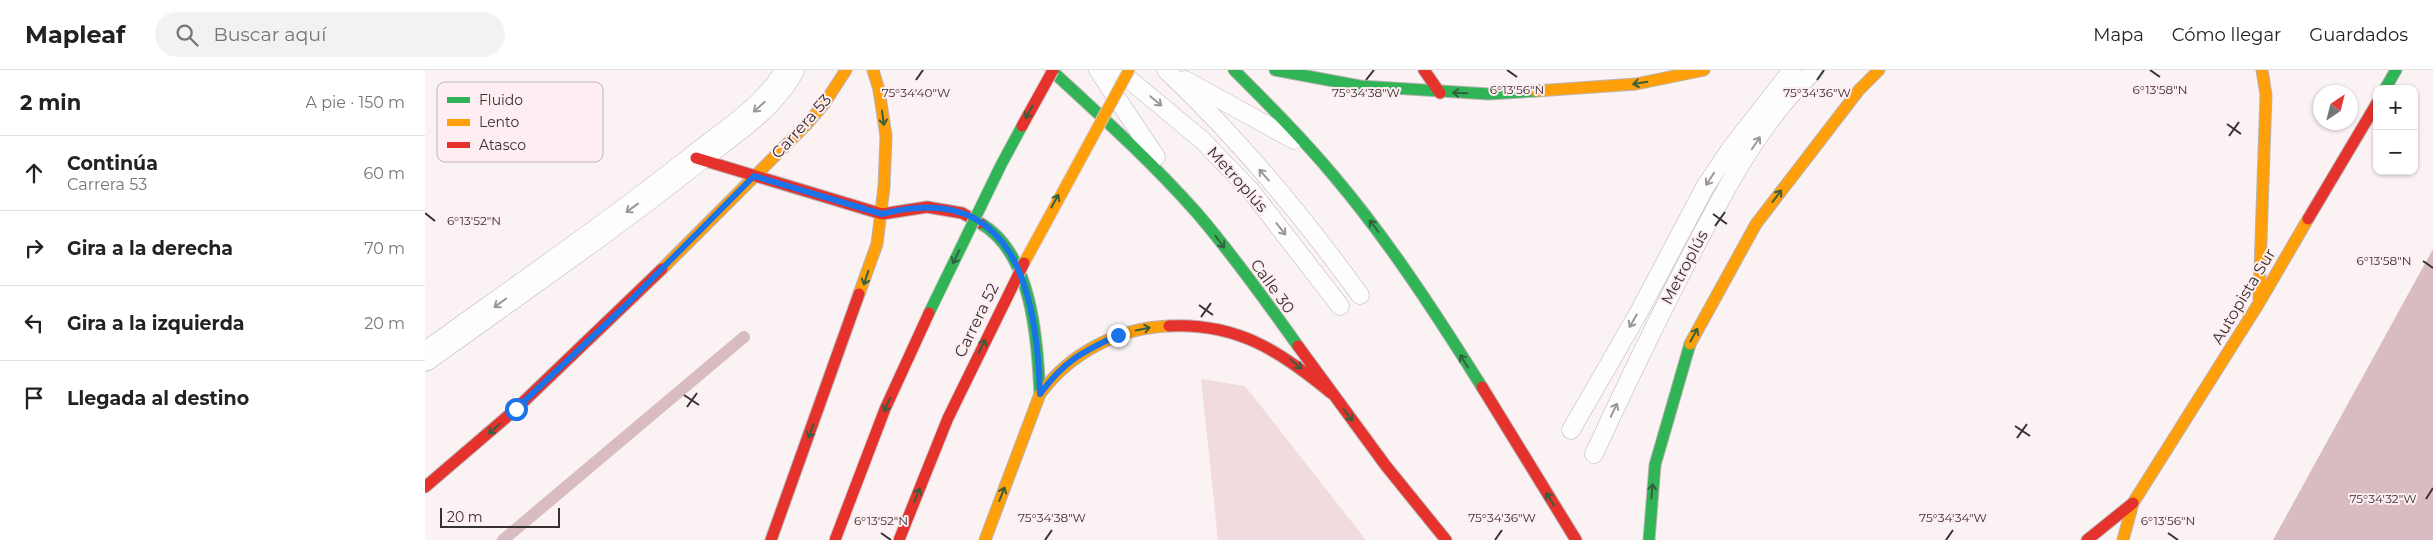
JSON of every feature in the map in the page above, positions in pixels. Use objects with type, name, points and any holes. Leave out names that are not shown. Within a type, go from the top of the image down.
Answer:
[{"type":"main road","name":"Carrera 53","points":[[425,486],[516,409],[626,305],[807,125],[824,104],[846,70]]},
{"type":"main road","points":[[771,540],[877,244],[882,214],[886,136],[879,90],[873,70]]},
{"type":"main road","points":[[835,540],[885,409],[917,338],[1001,165],[1052,70]]},
{"type":"main road","name":"Calle 30","points":[[1052,70],[1123,137],[1189,205],[1216,236],[1394,476],[1446,540]]},
{"type":"main road","name":"Carrera 52","points":[[899,540],[954,402],[1047,215],[1129,70]]},
{"type":"main road","points":[[1233,70],[1258,92],[1312,149],[1394,251],[1576,540]]},
{"type":"main road","points":[[1275,70],[1360,86],[1440,93],[1489,94],[1636,84],[1704,70]]},
{"type":"main road","points":[[1424,70],[1440,93]]},
{"type":"main road","points":[[1649,540],[1655,465],[1686,350],[1756,224],[1859,90],[1879,70]]},
{"type":"main road","points":[[2259,303],[2267,95],[2262,70]]},
{"type":"main road","points":[[2387,85],[2396,70]]},
{"type":"main road","name":"Autopista Sur","points":[[2123,540],[2133,503],[2259,303],[2373,110]]},
{"type":"main road","points":[[696,158],[882,214],[903,208],[945,207],[975,217],[1004,243],[1023,282],[1030,308],[1039,359],[1040,394]]},
{"type":"main road","points":[[985,540],[1040,394],[1054,375],[1068,362],[1118,335],[1139,330],[1186,324],[1229,331],[1273,349],[1331,392]]},
{"type":"main road","name":"Autopista Sur","points":[[2087,540],[2133,503]]},
{"type":"street","points":[[425,357],[637,205],[770,98],[783,84],[790,70]]},
{"type":"lane","points":[[1098,70],[1189,205]]},
{"type":"lane","name":"Metroplús","points":[[1118,70],[1202,140],[1251,191],[1340,306]]},
{"type":"lane","name":"Metroplús","points":[[1167,70],[1312,149]]},
{"type":"lane","name":"Metroplús","points":[[1167,70],[1226,131],[1323,244],[1360,295]]},
{"type":"lane","name":"Metroplús","points":[[1571,430],[1639,312],[1705,187],[1742,133],[1793,70]]},
{"type":"lane","name":"Metroplús","points":[[1594,454],[1650,333],[1726,187],[1764,130],[1801,83],[1815,70]]},
{"type":"shaded area","points":[[2433,249],[2433,540],[2273,540]]},
{"type":"shaded area","points":[[1201,379],[1245,386],[1366,540],[1218,540]]},
{"type":"waterway","points":[[503,540],[744,337]]},
{"type":"traffic: fast","points":[[1051,70],[1144,157],[1180,194],[1236,262],[1298,346]]},
{"type":"traffic: fast","points":[[1234,70],[1309,148],[1354,200],[1411,278],[1482,387]]},
{"type":"traffic: fast","points":[[1275,70],[1360,86],[1489,94],[1536,91]]},
{"type":"traffic: fast","points":[[2387,85],[2396,70]]},
{"type":"traffic: fast","points":[[929,313],[1022,126]]},
{"type":"traffic: fast","points":[[980,223],[998,237],[1011,255],[1021,276],[1029,300],[1034,325],[1040,394]]},
{"type":"traffic: fast","points":[[1649,540],[1655,465],[1690,344]]},
{"type":"traffic: slow","points":[[662,269],[806,125],[824,104],[846,70]]},
{"type":"traffic: slow","points":[[859,294],[877,244],[884,187],[886,136],[879,90],[873,70]]},
{"type":"traffic: slow","points":[[1024,263],[1129,70]]},
{"type":"traffic: slow","points":[[1536,91],[1636,84],[1704,70]]},
{"type":"traffic: slow","points":[[1690,344],[1756,224],[1859,90],[1879,70]]},
{"type":"traffic: slow","points":[[2259,299],[2266,95],[2262,70]]},
{"type":"traffic: slow","points":[[2123,540],[2133,503],[2259,303],[2308,219]]},
{"type":"traffic: slow","points":[[985,540],[1040,394],[1052,379],[1066,366],[1097,345],[1132,332],[1169,326]]},
{"type":"traffic: jam","points":[[1022,126],[1053,70]]},
{"type":"traffic: jam","points":[[1424,70],[1440,93]]},
{"type":"traffic: jam","points":[[2308,219],[2373,110]]},
{"type":"traffic: jam","points":[[696,158],[882,214],[927,207],[962,213],[980,223]]},
{"type":"traffic: jam","points":[[899,540],[948,418],[1024,263]]},
{"type":"traffic: jam","points":[[425,487],[516,409],[662,269]]},
{"type":"traffic: jam","points":[[771,540],[859,294]]},
{"type":"traffic: jam","points":[[835,540],[885,409],[929,313]]},
{"type":"traffic: jam","points":[[1169,326],[1194,326],[1216,329],[1257,343],[1294,364],[1331,393]]},
{"type":"traffic: jam","points":[[1298,346],[1386,466],[1446,540]]},
{"type":"traffic: jam","points":[[1482,387],[1576,540]]},
{"type":"traffic: jam","points":[[2087,540],[2133,503]]},
{"type":"route","points":[[516,409],[626,305],[754,176],[882,214],[903,208],[945,207],[975,217],[991,229],[1004,243],[1023,282],[1035,332],[1039,359],[1040,394],[1054,375],[1068,362],[1083,352],[1118,335]]}]
